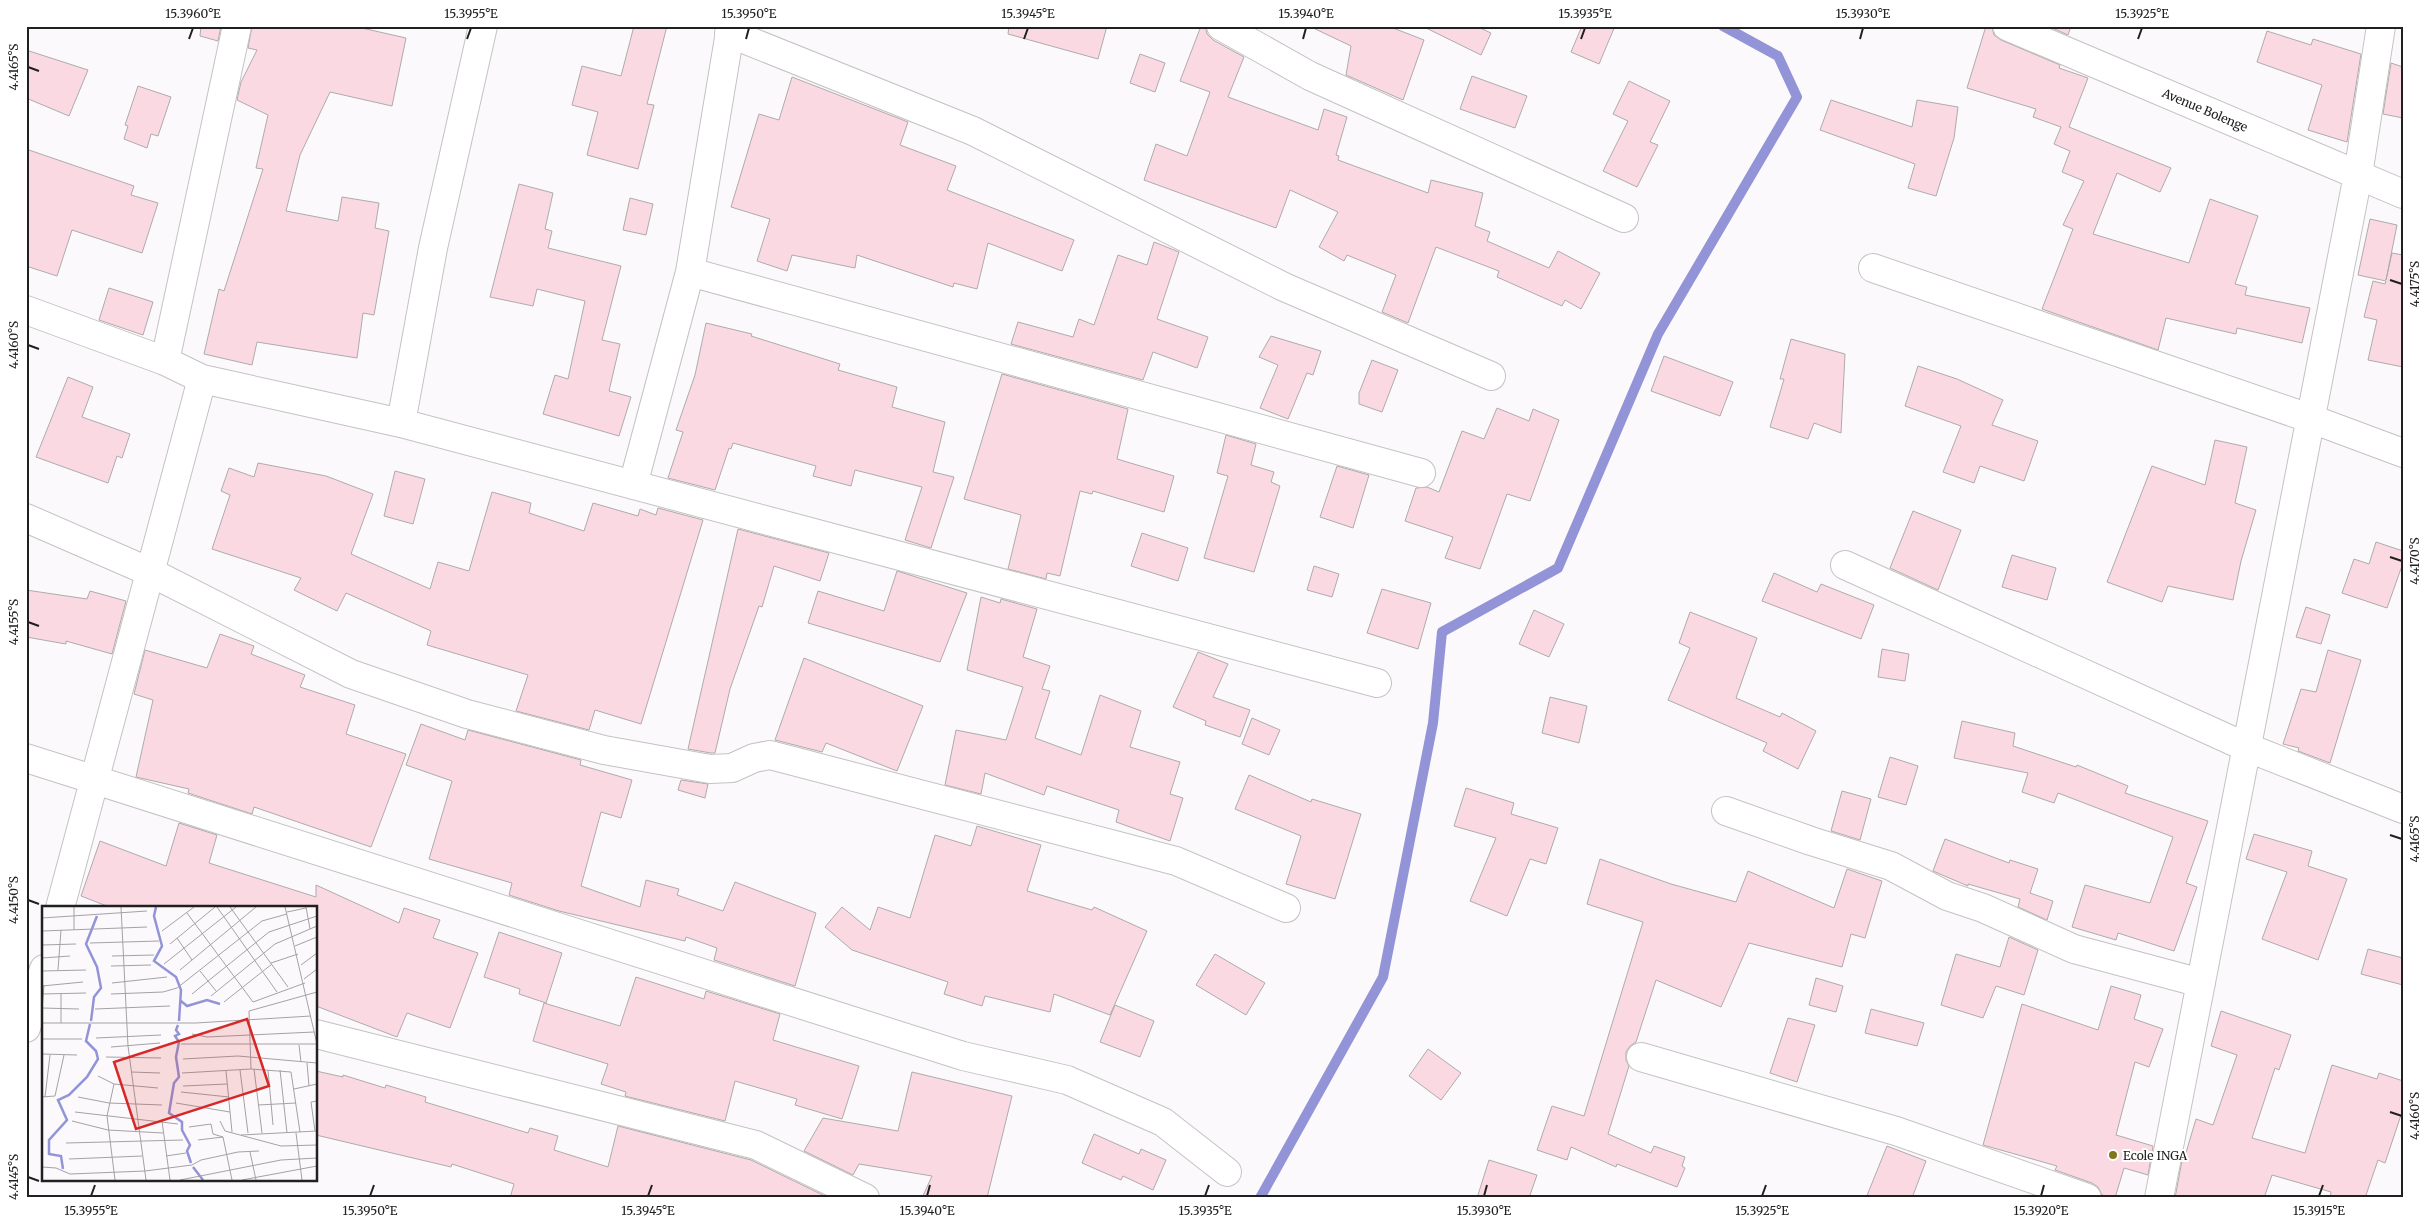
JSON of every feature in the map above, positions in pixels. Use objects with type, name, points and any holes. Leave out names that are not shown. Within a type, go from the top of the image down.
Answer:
[{"type":"street","points":[[165,361],[237,26]]},
{"type":"street","points":[[400,423],[433,248],[483,26]]},
{"type":"street","points":[[1221,26],[1310,76],[1624,218]]},
{"type":"street","name":"Avenue Bolenge","points":[[2007,26],[2403,194]]},
{"type":"street","points":[[2159,1198],[2309,418],[2358,175],[2382,26]]},
{"type":"street","points":[[633,485],[690,272],[730,30],[973,131],[1284,287],[1491,376]]},
{"type":"street","points":[[1873,268],[2309,418],[2403,453]]},
{"type":"street","points":[[690,272],[1421,473]]},
{"type":"street","points":[[26,310],[165,361],[202,379],[400,423],[1377,683]]},
{"type":"street","points":[[61,906],[202,379]]},
{"type":"street","points":[[26,518],[150,572],[351,674],[467,714],[604,750],[710,769],[732,768],[754,758],[770,755],[1176,861],[1286,908]]},
{"type":"street","points":[[1845,565],[2246,747],[2403,809]]},
{"type":"street","points":[[26,758],[963,1056],[1067,1080],[1164,1122],[1227,1172]]},
{"type":"street","points":[[1726,811],[1811,841],[1891,866],[1946,896],[1983,908],[2074,949],[2201,983]]},
{"type":"street","points":[[26,961],[42,967]]},
{"type":"street","points":[[26,1028],[42,975]]},
{"type":"street","points":[[318,1035],[756,1145],[865,1198]]},
{"type":"street","points":[[1641,1057],[1896,1131],[2088,1198]]},
{"type":"building","points":[[201,26],[221,26],[218,41],[200,36]]},
{"type":"building","points":[[252,26],[353,26],[406,38],[392,106],[330,92],[300,155],[286,211],[338,221],[342,197],[379,203],[375,228],[389,231],[374,315],[363,313],[357,358],[257,342],[252,365],[204,354],[219,289],[224,291],[263,169],[256,168],[268,115],[237,100],[241,82],[257,50],[248,48]]},
{"type":"building","points":[[634,26],[667,26],[647,104],[654,105],[638,169],[587,155],[598,112],[572,105],[582,66],[621,76]]},
{"type":"building","points":[[1009,26],[1107,26],[1098,59],[1008,34]]},
{"type":"building","points":[[1201,26],[1205,26],[1207,34],[1213,40],[1244,57],[1228,97],[1318,130],[1324,109],[1347,117],[1336,155],[1339,156],[1338,160],[1428,193],[1431,180],[1483,193],[1475,226],[1490,232],[1487,241],[1549,268],[1558,251],[1600,273],[1581,309],[1565,300],[1562,306],[1497,277],[1499,271],[1436,247],[1408,323],[1382,312],[1396,275],[1347,255],[1344,261],[1319,247],[1338,212],[1290,190],[1276,228],[1144,180],[1156,144],[1187,156],[1210,92],[1180,81]]},
{"type":"building","points":[[1309,26],[1388,26],[1424,40],[1403,100],[1346,75],[1351,46]]},
{"type":"building","points":[[1422,26],[1476,26],[1491,33],[1481,55]]},
{"type":"building","points":[[1582,26],[1615,26],[1599,64],[1571,52]]},
{"type":"building","points":[[1986,26],[1992,26],[1994,35],[2001,40],[2060,65],[2059,68],[2088,78],[2069,127],[2171,168],[2160,192],[2117,173],[2093,234],[2189,263],[2210,199],[2258,216],[2235,284],[2247,287],[2245,295],[2310,308],[2302,343],[2237,328],[2236,334],[2166,318],[2158,350],[2042,309],[2073,229],[2063,225],[2084,181],[2062,172],[2070,151],[2054,144],[2061,127],[2033,117],[2036,109],[1967,88]]},
{"type":"building","points":[[2048,26],[2071,26],[2068,35]]},
{"type":"building","points":[[2267,31],[2311,45],[2313,39],[2361,54],[2347,142],[2308,130],[2322,85],[2257,62]]},
{"type":"building","points":[[26,50],[88,70],[69,116],[26,98]]},
{"type":"building","points":[[1140,54],[1165,63],[1155,92],[1130,83]]},
{"type":"building","points":[[2391,63],[2403,67],[2403,118],[2383,114]]},
{"type":"building","points":[[1472,76],[1527,96],[1515,128],[1460,109]]},
{"type":"building","points":[[792,77],[908,122],[900,145],[956,166],[947,190],[1074,240],[1062,271],[988,243],[977,289],[954,283],[953,287],[857,255],[855,268],[792,255],[787,271],[757,261],[770,219],[731,207],[759,114],[779,120]]},
{"type":"building","points":[[1629,81],[1670,101],[1650,142],[1658,145],[1637,187],[1603,171],[1628,121],[1613,114]]},
{"type":"building","points":[[138,86],[171,97],[158,136],[151,134],[147,148],[124,139],[128,126],[125,125]]},
{"type":"building","points":[[1831,100],[1912,127],[1917,100],[1958,107],[1954,138],[1936,196],[1908,188],[1915,164],[1820,130]]},
{"type":"building","points":[[26,149],[134,186],[131,195],[158,203],[142,253],[72,230],[57,276],[26,266]]},
{"type":"building","points":[[519,184],[553,193],[545,229],[552,231],[548,248],[621,266],[602,340],[620,344],[609,391],[631,397],[619,436],[543,414],[555,375],[568,379],[585,301],[537,289],[533,306],[490,297]]},
{"type":"building","points":[[630,198],[653,204],[646,235],[623,230]]},
{"type":"building","points":[[2370,219],[2397,225],[2386,280],[2392,253],[2403,255],[2403,367],[2368,360],[2377,320],[2364,317],[2373,281],[2385,284],[2386,281],[2358,275]]},
{"type":"building","points":[[1154,242],[1179,252],[1157,319],[1208,337],[1197,368],[1153,352],[1143,380],[1011,344],[1018,322],[1073,337],[1079,319],[1094,325],[1118,255],[1147,265]]},
{"type":"building","points":[[109,288],[153,302],[143,335],[99,320]]},
{"type":"building","points":[[706,323],[752,334],[751,336],[840,364],[838,370],[897,387],[892,407],[945,422],[933,472],[954,477],[931,548],[905,540],[922,487],[855,470],[851,486],[813,476],[816,466],[733,443],[731,449],[729,448],[715,490],[668,478],[683,432],[676,430],[695,375]]},
{"type":"building","points":[[1271,336],[1321,351],[1313,375],[1307,373],[1288,419],[1260,408],[1278,365],[1259,357]]},
{"type":"building","points":[[1791,339],[1845,354],[1841,433],[1814,423],[1808,439],[1770,427],[1784,379],[1780,379]]},
{"type":"building","points":[[1664,356],[1733,382],[1720,416],[1651,391]]},
{"type":"building","points":[[1372,360],[1398,370],[1382,412],[1359,404],[1359,393]]},
{"type":"building","points":[[1918,366],[1957,379],[2003,400],[1992,425],[2038,441],[2024,481],[1980,466],[1974,483],[1943,472],[1961,426],[1905,406]]},
{"type":"building","points":[[1002,374],[1128,409],[1117,459],[1174,476],[1164,512],[1093,491],[1092,494],[1080,491],[1060,576],[1047,573],[1046,579],[1008,569],[1021,515],[964,499]]},
{"type":"building","points":[[68,377],[93,387],[82,417],[130,434],[122,458],[117,456],[108,483],[36,457]]},
{"type":"building","points":[[1497,408],[1529,421],[1533,409],[1559,420],[1530,501],[1507,494],[1480,569],[1445,558],[1453,537],[1405,521],[1416,488],[1427,487],[1439,492],[1462,431],[1484,439]]},
{"type":"building","points":[[1226,435],[1256,444],[1251,465],[1274,472],[1271,482],[1280,486],[1254,572],[1204,558],[1228,476],[1217,473]]},
{"type":"building","points":[[2215,440],[2247,447],[2235,503],[2256,510],[2241,561],[2233,600],[2168,586],[2162,602],[2107,582],[2152,466],[2205,485]]},
{"type":"building","points":[[258,463],[326,476],[373,494],[351,554],[430,589],[438,562],[469,571],[492,492],[531,503],[529,513],[584,531],[593,503],[638,516],[640,509],[656,515],[658,508],[703,520],[641,724],[595,710],[589,730],[516,711],[528,675],[427,645],[431,631],[346,593],[337,611],[294,590],[301,578],[212,549],[230,495],[221,491],[229,468],[254,477]]},
{"type":"building","points":[[1337,466],[1369,475],[1353,528],[1320,517]]},
{"type":"building","points":[[395,471],[425,479],[413,524],[384,516]]},
{"type":"building","points":[[1913,511],[1961,530],[1938,590],[1890,568]]},
{"type":"building","points":[[738,529],[829,553],[820,581],[774,566],[762,607],[759,606],[730,689],[715,753],[711,753],[688,749]]},
{"type":"building","points":[[1142,533],[1188,548],[1178,581],[1131,566]]},
{"type":"building","points":[[2376,542],[2403,551],[2403,563],[2387,608],[2342,593],[2354,559],[2369,564]]},
{"type":"building","points":[[2012,555],[2056,568],[2047,600],[2002,587]]},
{"type":"building","points":[[1314,566],[1339,574],[1332,597],[1307,590]]},
{"type":"building","points":[[897,571],[967,593],[940,662],[808,623],[818,591],[884,611]]},
{"type":"building","points":[[1774,573],[1817,592],[1821,584],[1874,605],[1861,639],[1762,601]]},
{"type":"building","points":[[1382,589],[1431,603],[1418,649],[1367,633]]},
{"type":"building","points":[[26,590],[87,599],[90,591],[126,601],[112,654],[66,641],[66,644],[26,637]]},
{"type":"building","points":[[981,597],[1000,603],[1001,599],[1037,609],[1023,657],[1050,666],[1042,689],[1050,691],[1035,738],[1081,755],[1100,695],[1141,711],[1130,747],[1180,762],[1170,794],[1183,798],[1170,841],[1116,822],[1119,810],[1047,786],[1044,795],[985,773],[981,794],[945,785],[956,730],[1006,740],[1023,687],[967,670]]},
{"type":"building","points":[[2306,607],[2330,615],[2321,644],[2296,637]]},
{"type":"building","points":[[1534,610],[1564,624],[1549,657],[1519,644]]},
{"type":"building","points":[[1690,612],[1757,638],[1736,698],[1780,717],[1782,713],[1816,731],[1798,769],[1763,751],[1767,743],[1668,700],[1690,648],[1679,643]]},
{"type":"building","points":[[220,634],[254,646],[251,654],[305,675],[300,687],[355,705],[346,734],[406,754],[371,847],[254,807],[252,814],[188,793],[189,789],[136,777],[153,700],[134,694],[145,650],[207,668]]},
{"type":"building","points":[[1882,649],[1909,654],[1905,681],[1878,677]]},
{"type":"building","points":[[2328,650],[2361,660],[2330,763],[2298,751],[2299,748],[2283,744],[2301,689],[2316,692]]},
{"type":"building","points":[[1198,652],[1228,664],[1213,697],[1250,710],[1240,737],[1205,725],[1206,721],[1173,707]]},
{"type":"building","points":[[804,658],[923,706],[897,771],[826,743],[822,752],[775,740]]},
{"type":"building","points":[[1550,697],[1587,706],[1579,743],[1542,733]]},
{"type":"building","points":[[1252,718],[1280,730],[1269,755],[1242,744]]},
{"type":"building","points":[[1962,721],[2015,733],[2013,746],[2076,767],[2077,765],[2128,786],[2125,793],[2208,821],[2186,883],[2197,887],[2174,951],[2118,933],[2116,940],[2072,927],[2085,885],[2150,903],[2173,837],[2058,793],[2054,803],[2022,792],[2028,773],[1954,758]]},
{"type":"building","points":[[421,724],[465,740],[468,730],[581,760],[580,765],[632,780],[621,818],[601,812],[581,886],[640,907],[646,880],[679,889],[677,895],[723,911],[735,882],[816,913],[795,986],[714,960],[717,948],[686,937],[685,941],[559,911],[509,895],[512,883],[429,859],[452,781],[406,765]]},
{"type":"building","points":[[1890,757],[1918,766],[1906,805],[1878,797]]},
{"type":"building","points":[[1249,775],[1311,802],[1312,799],[1361,814],[1335,899],[1286,884],[1301,836],[1235,809]]},
{"type":"building","points":[[681,780],[708,784],[705,798],[678,790]]},
{"type":"building","points":[[1466,788],[1514,803],[1511,814],[1558,828],[1546,864],[1530,859],[1507,916],[1470,901],[1496,838],[1454,826]]},
{"type":"building","points":[[1842,791],[1871,799],[1860,840],[1831,831]]},
{"type":"building","points":[[179,823],[217,835],[209,863],[316,897],[316,885],[399,923],[404,908],[440,920],[433,938],[478,953],[450,1028],[407,1013],[397,1037],[318,1007],[318,906],[107,906],[81,896],[100,841],[166,866]]},
{"type":"building","points":[[977,826],[1041,845],[1027,891],[1092,910],[1094,907],[1147,931],[1110,1015],[1054,994],[1050,1012],[985,996],[982,1006],[944,994],[948,982],[852,950],[825,927],[842,907],[870,930],[878,907],[910,918],[935,835],[971,846]]},
{"type":"building","points":[[2254,834],[2312,851],[2308,866],[2347,879],[2318,960],[2262,939],[2287,872],[2246,859]]},
{"type":"building","points":[[1945,839],[2009,863],[2010,860],[2038,869],[2030,893],[2053,901],[2047,920],[2018,907],[2020,899],[1968,884],[1968,886],[1933,871]]},
{"type":"building","points":[[1600,859],[1671,884],[1736,902],[1748,871],[1834,908],[1847,869],[1882,881],[1865,938],[1851,934],[1842,967],[1749,943],[1721,1007],[1656,980],[1636,1042],[1626,1052],[1626,1060],[1629,1066],[1608,1134],[1651,1153],[1654,1146],[1685,1157],[1682,1166],[1685,1168],[1677,1187],[1617,1164],[1616,1167],[1571,1147],[1567,1160],[1537,1150],[1552,1106],[1584,1116],[1643,922],[1587,904]]},
{"type":"building","points":[[499,932],[562,953],[546,1003],[519,994],[520,989],[484,977]]},
{"type":"building","points":[[2009,937],[2038,950],[2024,995],[1996,986],[1983,1018],[1941,1005],[1956,954],[2000,967]]},
{"type":"building","points":[[2368,949],[2403,958],[2403,985],[2361,974]]},
{"type":"building","points":[[1215,954],[1265,983],[1246,1015],[1196,985]]},
{"type":"building","points":[[636,977],[704,999],[706,991],[780,1014],[773,1040],[859,1066],[842,1119],[795,1105],[797,1099],[735,1081],[725,1121],[625,1096],[626,1092],[601,1084],[608,1064],[533,1041],[544,1003],[620,1026]]},
{"type":"building","points":[[1816,978],[1843,986],[1836,1012],[1809,1005]]},
{"type":"building","points":[[2111,986],[2141,995],[2134,1019],[2163,1029],[2149,1067],[2135,1062],[2116,1135],[2153,1146],[2148,1175],[2124,1168],[2115,1198],[2102,1195],[2098,1187],[2092,1183],[2055,1170],[2057,1166],[1983,1145],[2022,1004],[2098,1030]]},
{"type":"building","points":[[1115,1005],[1154,1021],[1140,1057],[1100,1042]]},
{"type":"building","points":[[1871,1009],[1924,1023],[1917,1046],[1865,1033]]},
{"type":"building","points":[[2221,1011],[2291,1035],[2279,1070],[2275,1068],[2252,1138],[2305,1153],[2332,1065],[2377,1079],[2379,1073],[2403,1081],[2403,1109],[2385,1163],[2378,1160],[2365,1198],[2330,1198],[2331,1192],[2272,1175],[2264,1198],[2175,1198],[2183,1155],[2185,1156],[2196,1119],[2213,1125],[2237,1055],[2211,1046]]},
{"type":"building","points":[[1788,1018],[1815,1025],[1797,1082],[1770,1073]]},
{"type":"building","points":[[1428,1049],[1461,1073],[1441,1100],[1409,1076]]},
{"type":"building","points":[[318,1071],[343,1077],[343,1075],[385,1088],[386,1085],[426,1097],[425,1102],[528,1133],[530,1128],[558,1136],[554,1150],[608,1167],[618,1126],[751,1160],[829,1198],[510,1198],[514,1184],[452,1164],[451,1167],[318,1135]]},
{"type":"building","points":[[912,1072],[1012,1096],[987,1198],[922,1198],[932,1176],[859,1164],[853,1175],[804,1151],[823,1118],[898,1131]]},
{"type":"building","points":[[1094,1134],[1139,1154],[1141,1149],[1166,1160],[1153,1190],[1123,1176],[1121,1180],[1082,1163]]},
{"type":"building","points":[[1887,1146],[1926,1161],[1912,1198],[1866,1198]]},
{"type":"building","points":[[1489,1160],[1537,1175],[1529,1198],[1477,1198]]},
{"type":"waterway","points":[[1260,1198],[1383,977],[1433,723],[1442,632],[1558,568],[1658,334],[1797,97],[1778,56],[1723,26]]},
{"type":"place","name":"Ecole INGA","points":[[2113,1155]]}]
